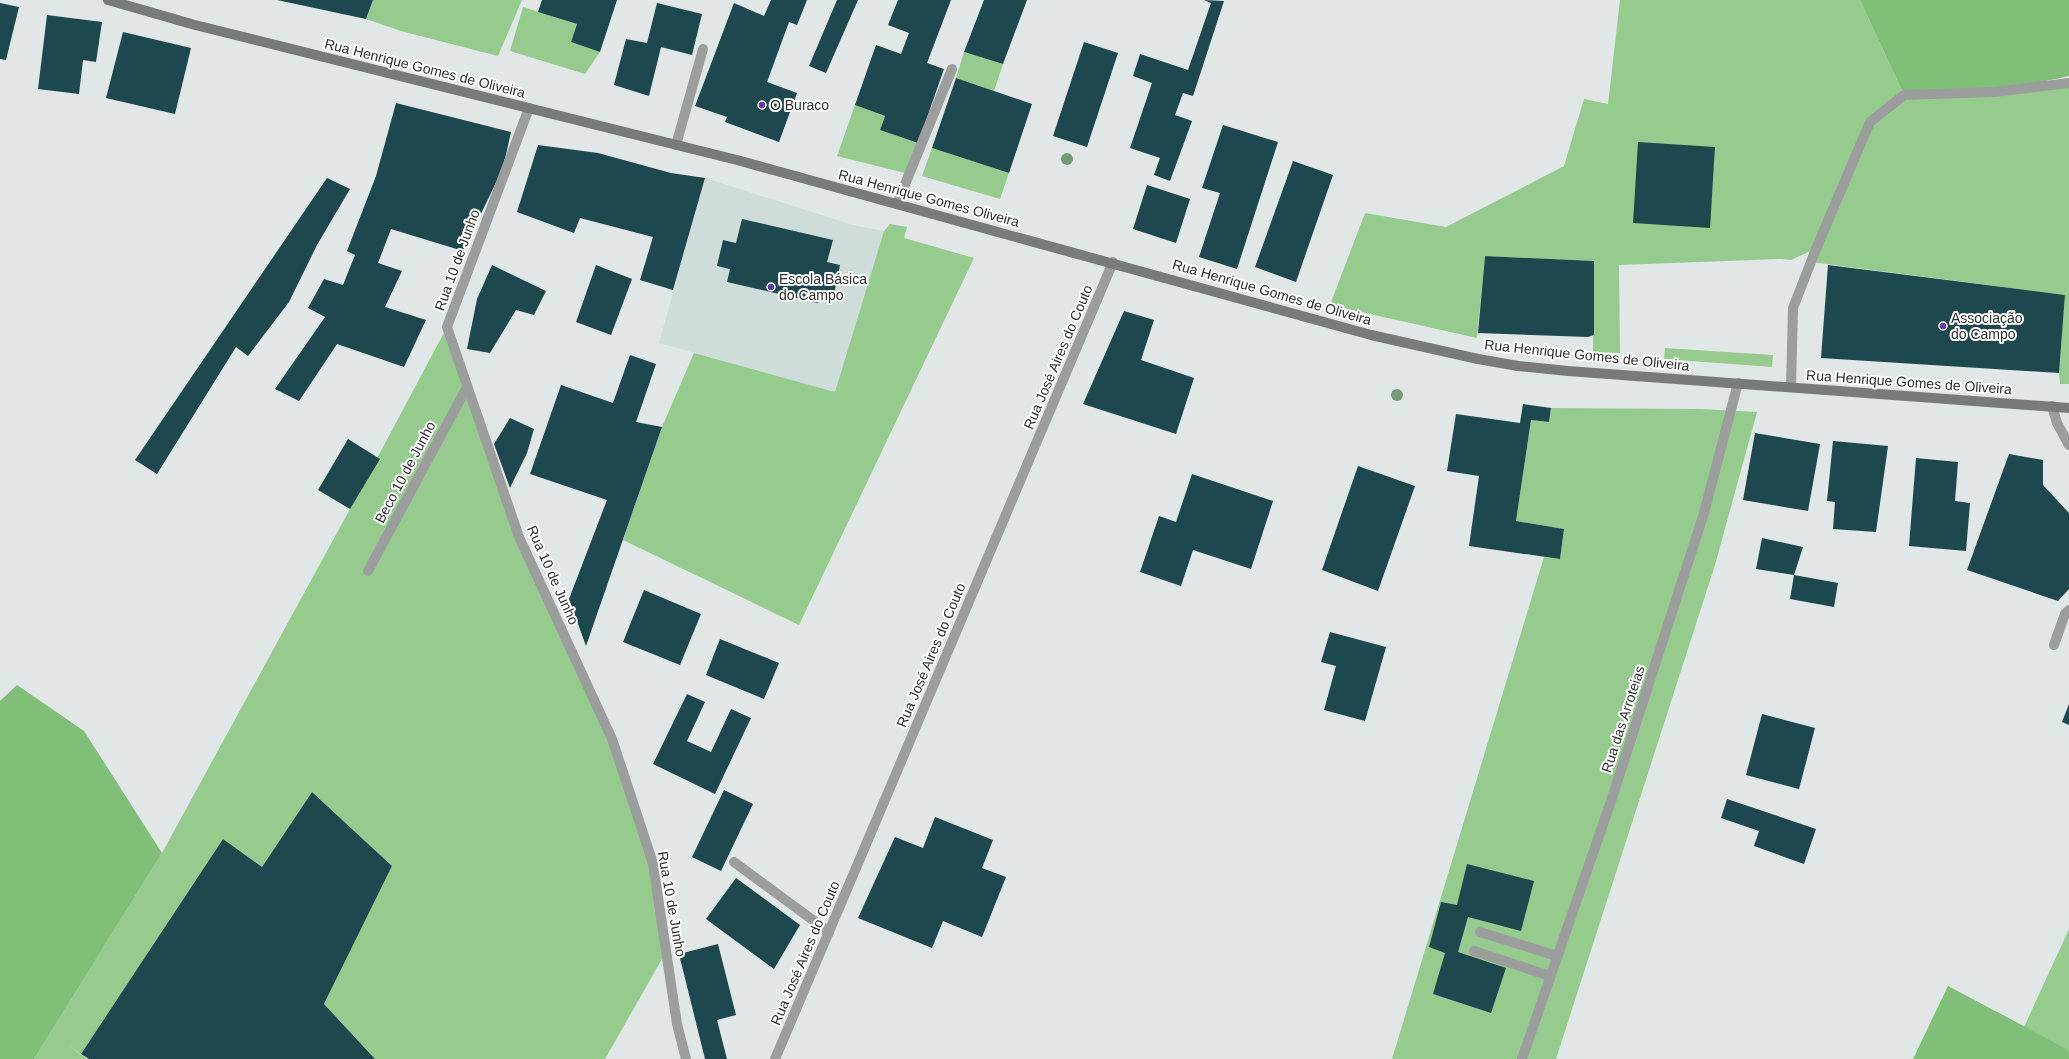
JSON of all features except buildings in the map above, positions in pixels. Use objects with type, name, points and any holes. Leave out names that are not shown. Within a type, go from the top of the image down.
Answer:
[{"type":"street","name":"Rua Henrique Gomes de Oliveira","points":[[108,0],[195,25],[737,160]]},
{"type":"street","points":[[676,145],[703,49]]},
{"type":"street","points":[[898,204],[952,69]]},
{"type":"street","points":[[1791,387],[1793,308],[1816,249],[1870,122],[1904,95],[1994,92],[2069,83]]},
{"type":"street","name":"Rua 10 de Junho","points":[[528,108],[447,327],[519,537],[612,739],[648,848],[653,864],[677,1024],[686,1059]]},
{"type":"street","name":"Rua Henrique Gomes Oliveira","points":[[737,160],[1114,262]]},
{"type":"street","name":"Rua Henrique Gomes de Oliveira","points":[[1114,262],[1371,334],[1478,359],[1518,366],[2069,408]]},
{"type":"street","name":"Rua José Aires do Couto","points":[[775,1059],[1114,262]]},
{"type":"street","name":"Rua das Arroteias","points":[[1522,1059],[1611,801],[1704,513],[1738,383]]},
{"type":"street","name":"Beco 10 de Junho","points":[[368,571],[467,387]]},
{"type":"street","points":[[2052,406],[2057,424],[2069,445]]},
{"type":"street","points":[[2054,644],[2065,614],[2069,610]]},
{"type":"street","points":[[734,862],[829,932]]},
{"type":"street","points":[[1480,932],[1557,956]]},
{"type":"street","points":[[1474,951],[1550,976]]},
{"type":"shaded area","name":"Escola Básica do Campo","points":[[705,178],[853,225],[884,231],[835,392],[659,343]]},
{"type":"green space","points":[[373,0],[522,0],[498,56],[401,31],[366,19]]},
{"type":"green space","points":[[1620,0],[1860,0],[1904,95],[2069,83],[2069,384],[2060,384],[2059,373],[2065,295],[1811,262],[1815,249],[1791,260],[1781,259],[1619,265],[1620,353],[1593,352],[1594,261],[1485,256],[1477,338],[1330,305],[1365,213],[1446,227],[1564,166],[1584,99],[1608,104]]},
{"type":"green space","points":[[1860,0],[2069,0],[2069,76],[1994,92],[1904,95]]},
{"type":"green space","points":[[523,7],[577,24],[571,42],[600,52],[585,74],[510,51]]},
{"type":"green space","points":[[964,52],[1003,64],[994,91],[956,78]]},
{"type":"green space","points":[[855,105],[885,116],[880,130],[918,143],[905,173],[837,156]]},
{"type":"green space","points":[[932,148],[1009,173],[1000,199],[922,176]]},
{"type":"green space","points":[[890,224],[907,227],[904,238],[974,258],[799,625],[623,540],[662,427],[694,353],[835,392],[884,231]]},
{"type":"green space","points":[[447,327],[519,537],[612,739],[648,848],[666,952],[605,1059],[375,1059],[324,1004],[392,866],[312,792],[262,867],[223,839],[81,1054],[68,1045],[87,1059],[34,1059],[162,853],[350,509]]},
{"type":"green space","points":[[1665,348],[1773,355],[1772,367],[1664,359]]},
{"type":"green space","points":[[1551,408],[1700,409],[1757,412],[1715,565],[1556,1059],[1392,1059],[1544,557],[1560,559],[1564,529],[1516,521],[1531,420],[1549,422]]},
{"type":"green space","points":[[17,685],[84,731],[162,853],[34,1059],[0,1059],[0,701]]},
{"type":"green space","points":[[2069,929],[2069,1050],[2024,1027]]},
{"type":"green space","points":[[1948,986],[2069,1050],[2069,1059],[1913,1059]]},
{"type":"place","name":"O Buraco","points":[[762,105]]},
{"type":"place","name":"Escola Básica do Campo","points":[[771,287]]},
{"type":"place","name":"Associação do Campo","points":[[1943,326]]}]
